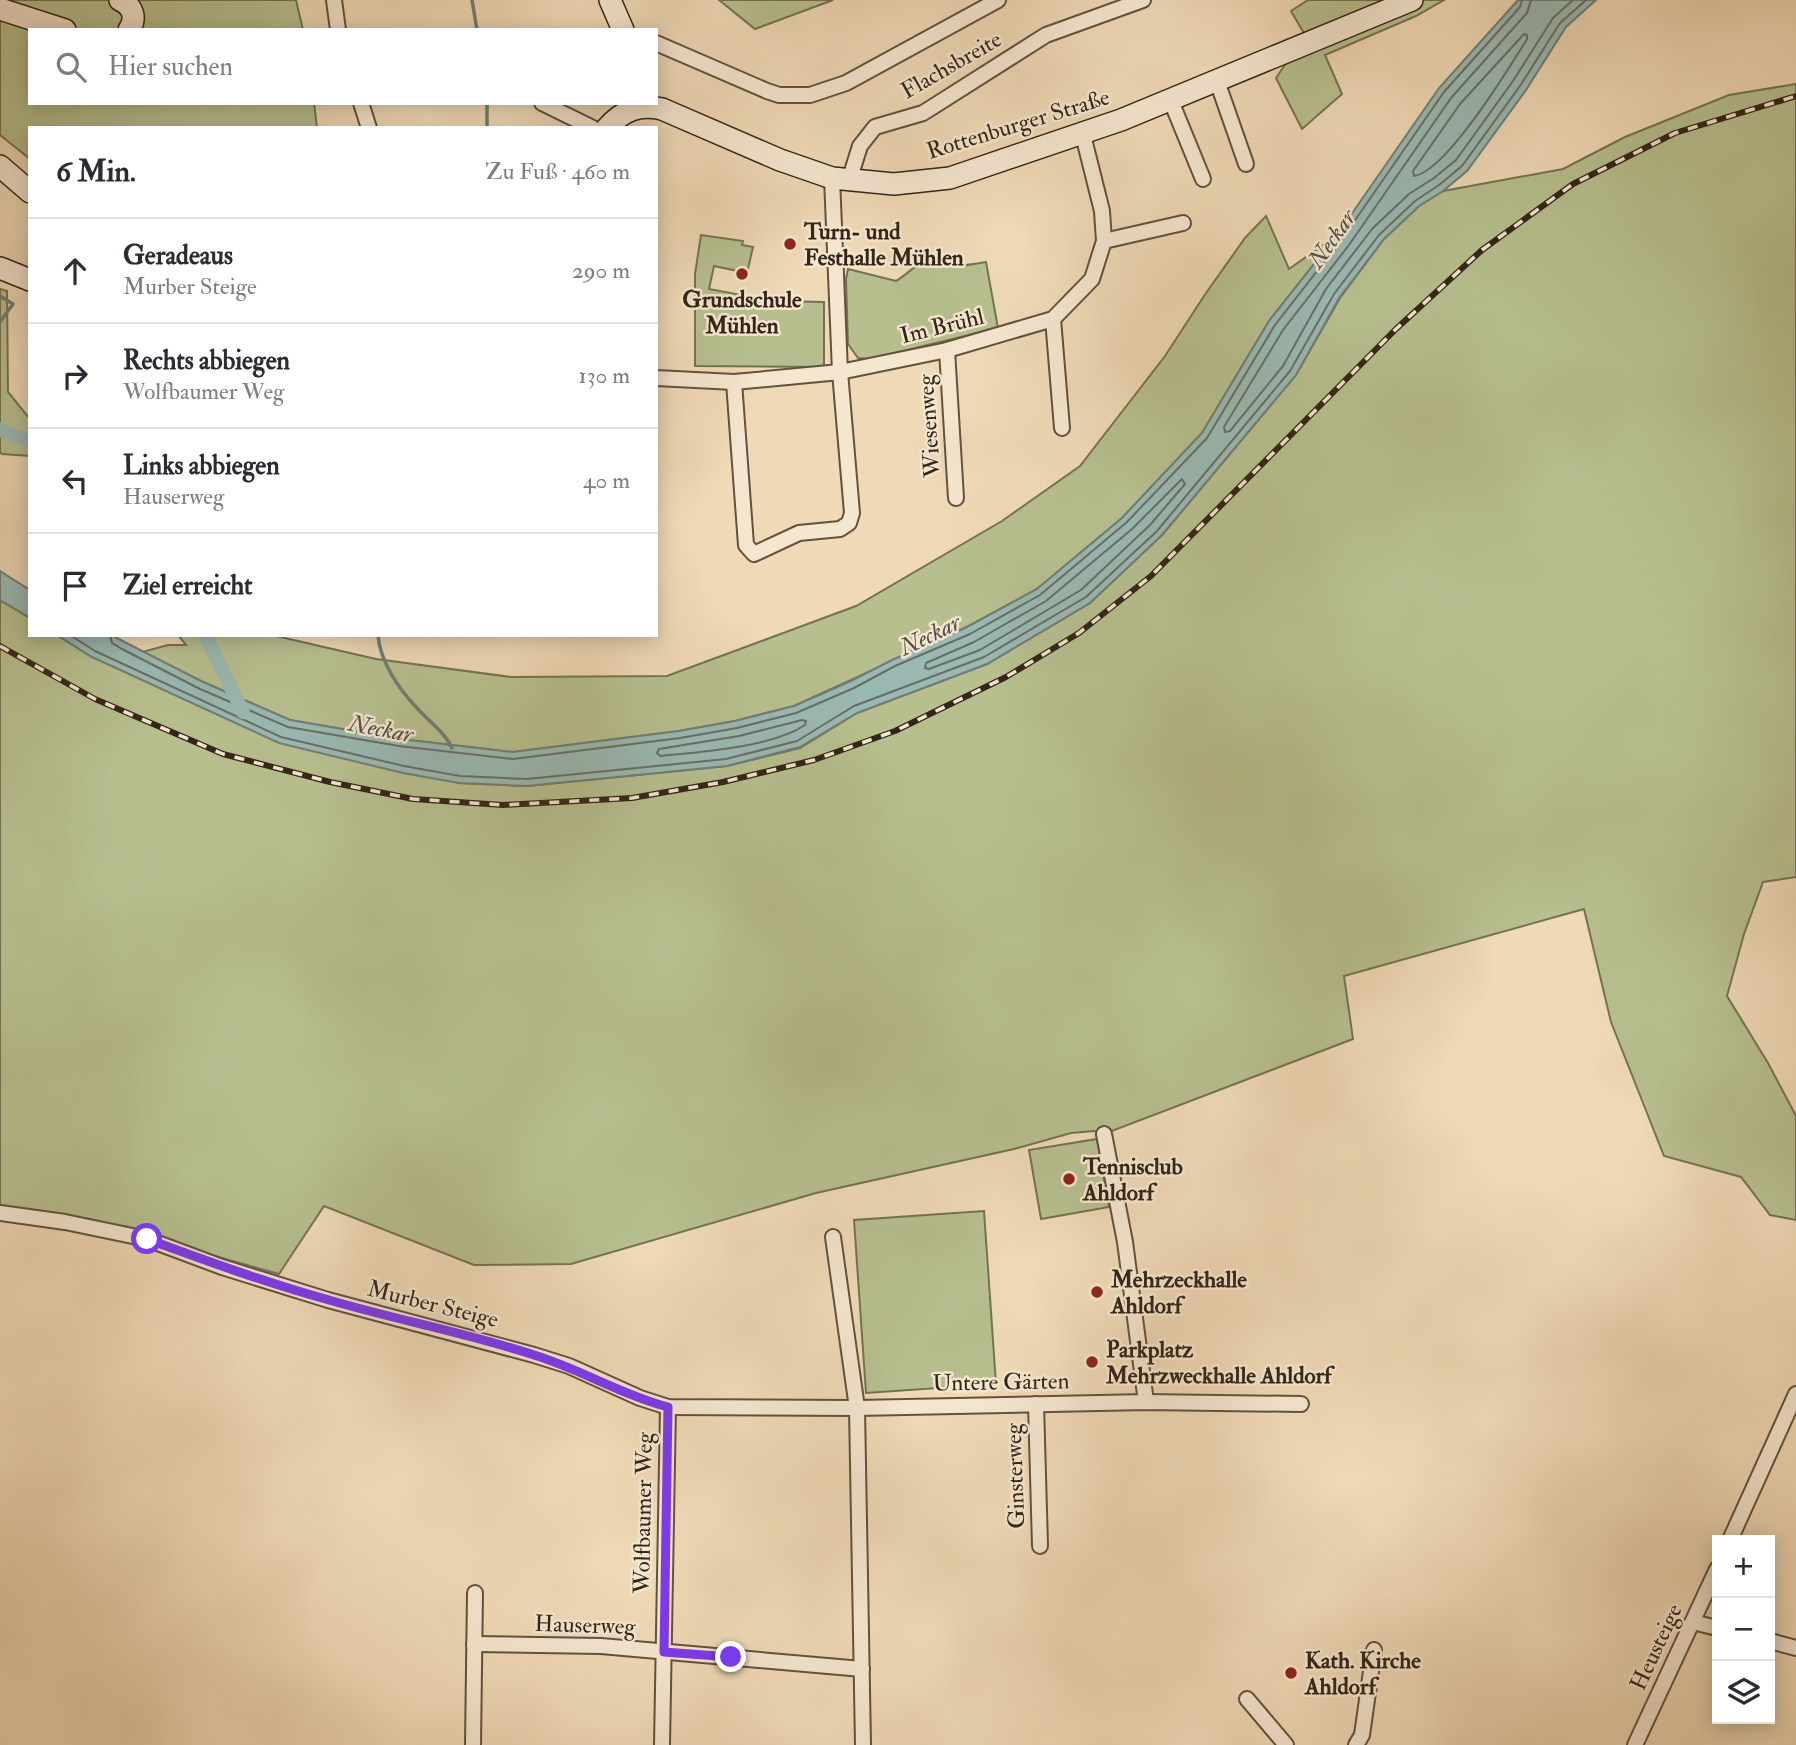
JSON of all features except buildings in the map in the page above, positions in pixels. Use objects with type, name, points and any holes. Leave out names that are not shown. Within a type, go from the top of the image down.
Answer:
[{"type":"main road","points":[[120,0],[131,8],[134,17],[130,28]]},
{"type":"main road","points":[[610,0],[622,28]]},
{"type":"main road","name":"Rottenburger Straße","points":[[640,105],[662,109],[780,160],[840,179],[894,184],[950,178],[1083,135],[1412,0]]},
{"type":"main road","points":[[0,9],[59,28]]},
{"type":"main road","points":[[609,126],[628,110],[640,105]]},
{"type":"main road","points":[[0,166],[28,190]]},
{"type":"main road","points":[[0,268],[28,279]]},
{"type":"street","points":[[334,0],[338,28]]},
{"type":"street","name":"Flachsbreite","points":[[658,44],[767,91],[779,95],[810,95],[846,83],[999,0]]},
{"type":"street","name":"Flachsbreite","points":[[840,179],[875,127],[923,113],[1045,36],[1143,0]]},
{"type":"street","points":[[1217,81],[1246,164]]},
{"type":"street","points":[[1171,101],[1203,179]]},
{"type":"street","points":[[362,105],[368,126]]},
{"type":"street","points":[[546,105],[589,126]]},
{"type":"street","name":"Im Brühl","points":[[658,378],[734,382],[840,372],[947,350],[1053,319],[1092,279],[1104,240],[1102,211],[1083,135]]},
{"type":"street","points":[[734,382],[746,545],[754,554],[799,533],[839,529],[849,523],[852,513],[840,372],[840,179]]},
{"type":"street","points":[[1104,240],[1183,223]]},
{"type":"street","points":[[1053,319],[1062,428]]},
{"type":"street","name":"Wiesenweg","points":[[947,350],[956,498]]},
{"type":"street","points":[[1104,1134],[1125,1242],[1146,1402]]},
{"type":"street","name":"Murber Steige","points":[[0,1213],[65,1222],[147,1239],[222,1267],[328,1300],[569,1366],[640,1398],[668,1407],[858,1408]]},
{"type":"street","points":[[833,1237],[858,1408],[863,1745]]},
{"type":"street","points":[[1732,1535],[1796,1394]]},
{"type":"street","name":"Untere Gärten","points":[[858,1408],[1146,1402],[1301,1404]]},
{"type":"street","name":"Ginsterweg","points":[[1035,1404],[1040,1546]]},
{"type":"street","name":"Wolfbaumer Weg","points":[[662,1745],[668,1407]]},
{"type":"street","name":"Heusteige","points":[[1635,1745],[1712,1580]]},
{"type":"street","points":[[472,1745],[475,1593]]},
{"type":"street","points":[[1693,1622],[1712,1627]]},
{"type":"street","points":[[1775,1642],[1796,1648]]},
{"type":"street","name":"Hauserweg","points":[[474,1644],[601,1646],[862,1669]]},
{"type":"street","points":[[1356,1745],[1362,1735],[1374,1650]]},
{"type":"street","points":[[1247,1699],[1286,1745]]},
{"type":"green space","points":[[0,0],[296,0],[303,28],[28,28],[28,105],[314,105],[317,126],[28,126],[28,157],[0,135]]},
{"type":"green space","points":[[719,0],[833,0],[755,29]]},
{"type":"green space","points":[[1308,0],[1444,0],[1416,16],[1325,55],[1342,94],[1302,129],[1276,78],[1305,35],[1291,11]]},
{"type":"green space","points":[[1796,84],[1796,877],[1763,882],[1744,934],[1727,996],[1768,1063],[1796,1116],[1796,1220],[1770,1215],[1741,1177],[1664,1156],[1611,1022],[1584,909],[1344,976],[1353,1039],[1104,1134],[1094,1131],[1071,1133],[1014,1149],[816,1193],[571,1264],[474,1265],[324,1206],[279,1274],[93,1222],[0,1209],[0,600],[28,617],[28,637],[60,637],[92,657],[459,783],[527,786],[727,766],[800,748],[857,713],[987,664],[1090,603],[1162,535],[1296,375],[1340,298],[1384,239],[1419,206],[1443,191],[1563,169],[1625,137],[1729,95]]},
{"type":"green space","points":[[1266,216],[1289,269],[1337,235],[1269,321],[1202,433],[1122,518],[1037,589],[967,627],[794,706],[735,721],[679,731],[513,752],[400,739],[290,720],[142,652],[168,645],[186,645],[180,637],[281,637],[376,659],[511,677],[667,676],[856,606],[1002,521],[1080,466],[1165,356],[1245,238]]},
{"type":"green space","points":[[701,235],[743,241],[742,245],[753,247],[747,273],[714,266],[709,289],[774,301],[824,302],[824,367],[695,366],[695,274]]},
{"type":"green space","points":[[928,260],[957,266],[986,262],[998,328],[870,359],[858,358],[848,344],[848,269],[896,281]]},
{"type":"green space","points":[[0,289],[7,291],[8,392],[28,417],[28,456],[0,452]]},
{"type":"green space","name":"Tennisclub Ahldorf","points":[[1097,1139],[1109,1207],[1041,1219],[1029,1150]]},
{"type":"green space","points":[[984,1211],[996,1384],[866,1393],[854,1220]]},
{"type":"water","points":[[1518,0],[1596,0],[1566,27],[1526,90],[1467,171],[1419,206],[1384,239],[1339,298],[1296,375],[1162,535],[1090,603],[987,664],[857,713],[800,747],[727,766],[527,786],[459,783],[403,773],[279,743],[92,657],[60,637],[115,637],[203,682],[290,720],[400,739],[513,752],[679,731],[735,721],[794,706],[967,627],[1037,589],[1122,518],[1202,433],[1269,321],[1337,235],[1439,88]]},
{"type":"water","points":[[0,571],[28,589],[28,617],[0,600]]},
{"type":"waterway","points":[[472,0],[477,28]]},
{"type":"waterway","points":[[487,105],[487,126]]},
{"type":"waterway","points":[[0,296],[13,304],[0,322]]},
{"type":"waterway","points":[[0,429],[10,435],[28,440]]},
{"type":"waterway","points":[[206,637],[243,712]]},
{"type":"waterway","name":"Neckar","points":[[378,637],[382,655],[397,683],[409,700],[445,736],[452,748]]},
{"type":"railway","points":[[0,646],[95,699],[223,754],[330,782],[413,799],[503,805],[632,798],[723,782],[814,760],[895,731],[1006,677],[1079,633],[1151,576],[1396,329],[1482,250],[1573,184],[1675,133],[1796,96]]},
{"type":"place","name":"Turn- und Festhalle Mühlen","points":[[790,244]]},
{"type":"place","name":"Grundschule Mühlen","points":[[742,274]]},
{"type":"place","name":"Tennisclub Ahldorf","points":[[1069,1179]]},
{"type":"place","name":"Mehrzeckhalle Ahldorf","points":[[1097,1292]]},
{"type":"place","name":"Parkplatz Mehrzweckhalle Ahldorf","points":[[1092,1362]]},
{"type":"place","name":"Kath. Kirche Ahldorf","points":[[1291,1673]]},
{"type":"route","points":[[147,1239],[222,1267],[328,1300],[569,1366],[640,1398],[668,1407],[664,1652],[731,1657]]}]
